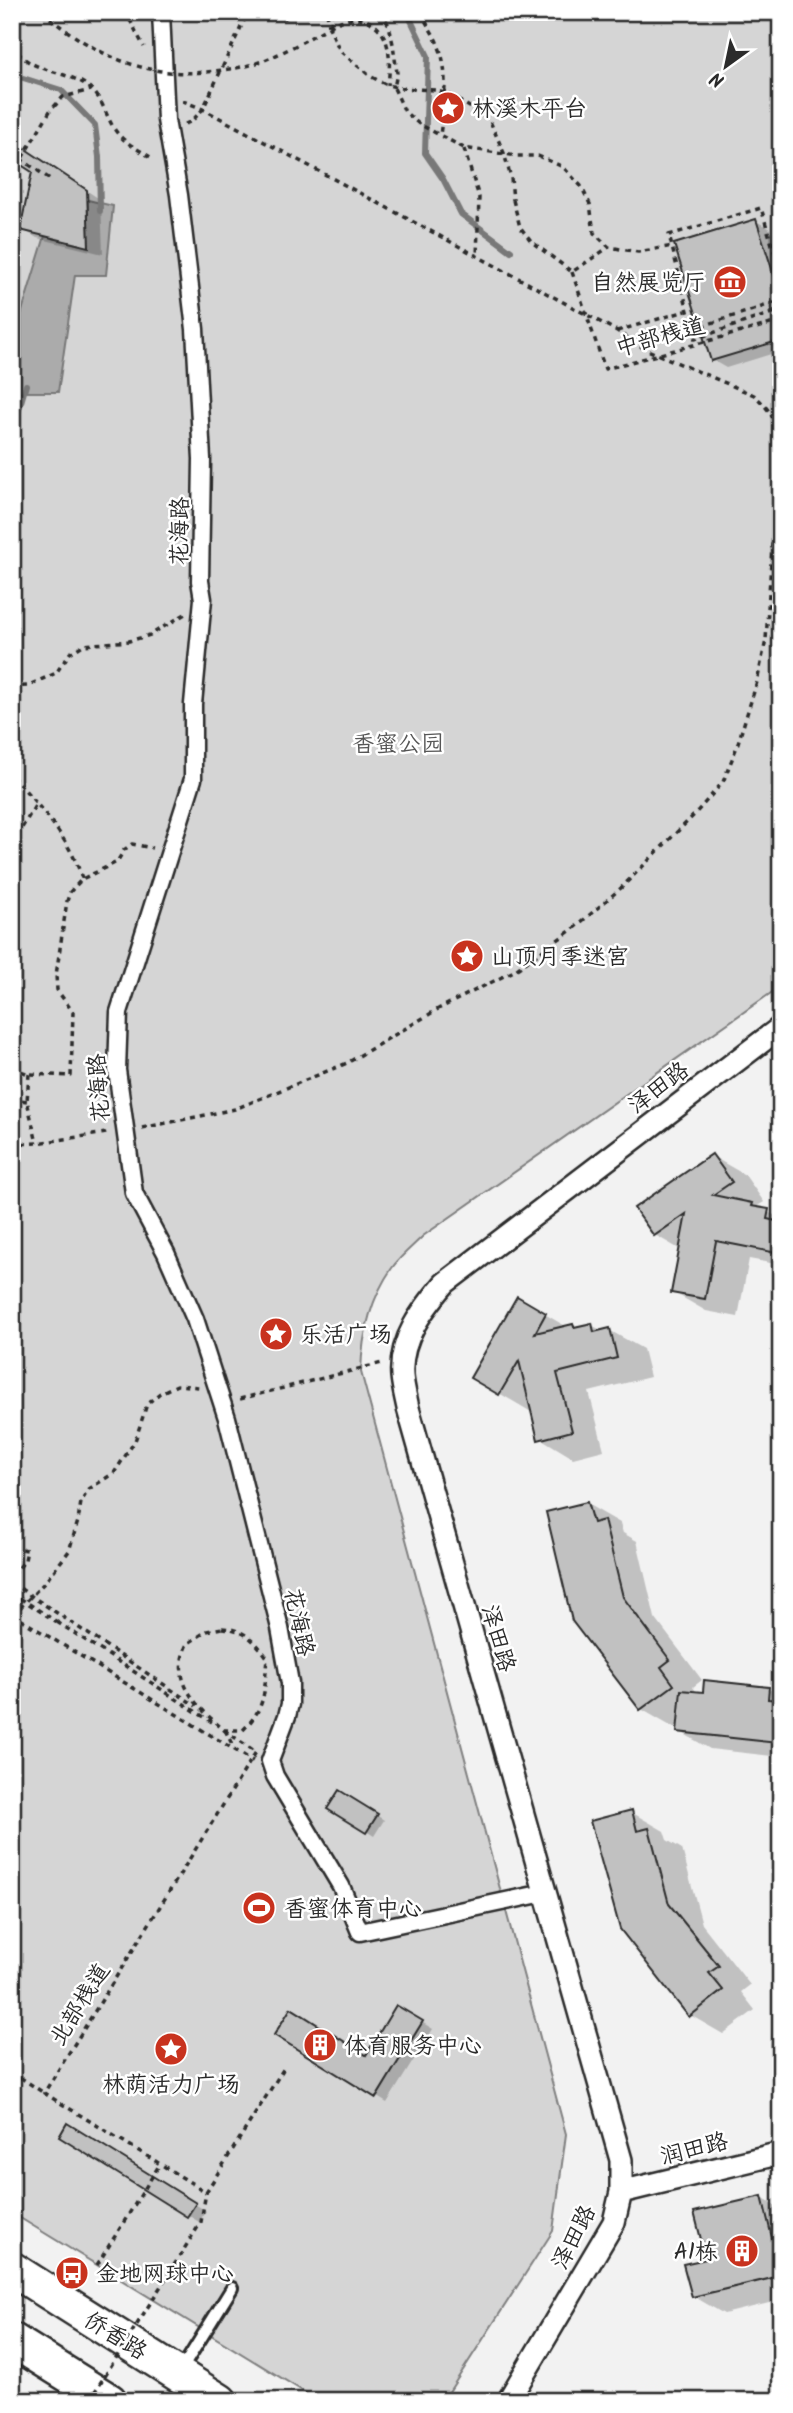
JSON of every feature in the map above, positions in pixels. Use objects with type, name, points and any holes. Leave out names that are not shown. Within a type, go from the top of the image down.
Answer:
[{"type":"main road","name":"侨香路","points":[[12,2269],[220,2401]]},
{"type":"main road","points":[[12,2340],[110,2401]]},
{"type":"street","name":"花海路","points":[[161,12],[166,120],[195,329],[202,459],[200,581],[203,599],[193,704],[193,779],[119,1013],[117,1070],[134,1193],[166,1253],[195,1319],[221,1399],[280,1629],[290,1683],[287,1716],[270,1761],[275,1776]]},
{"type":"street","name":"泽田路","points":[[508,2401],[614,2222],[621,2192],[621,2160],[408,1408],[402,1374],[404,1358],[409,1335],[425,1307],[445,1283],[781,1027]]},
{"type":"street","points":[[275,1776],[341,1886],[360,1932],[544,1893]]},
{"type":"street","name":"润田路","points":[[621,2192],[781,2154]]},
{"type":"lane","points":[[178,2374],[232,2288]]},
{"type":"path","points":[[42,12],[84,44],[113,58],[148,70],[188,75],[260,62],[337,22],[355,18],[364,20],[384,34],[390,58],[388,85]]},
{"type":"path","points":[[12,1144],[124,1131],[235,1109],[347,1063],[440,1008],[514,971],[573,929],[621,888],[723,782],[757,682],[766,640],[778,453],[777,424],[768,407],[754,395],[645,349],[617,331],[203,109],[248,12]]},
{"type":"path","points":[[254,12],[285,18],[293,12]]},
{"type":"path","points":[[304,12],[306,15],[311,12]]},
{"type":"path","points":[[327,12],[329,27],[340,51],[370,76],[400,88],[435,90],[466,104],[489,119],[504,153],[520,227],[532,242],[572,272],[609,247]]},
{"type":"path","points":[[329,27],[334,12]]},
{"type":"path","points":[[380,12],[389,25],[397,73],[394,88],[405,112],[440,136],[464,148],[517,156],[538,156],[563,167],[581,186],[590,204],[594,233],[609,247],[638,252],[673,246]]},
{"type":"path","points":[[421,12],[438,44],[444,63],[440,136]]},
{"type":"path","points":[[12,44],[15,51],[37,67],[64,74],[88,85],[103,104],[116,131],[133,146],[174,170]]},
{"type":"path","points":[[12,282],[18,222],[12,177],[50,111],[63,97],[91,90]]},
{"type":"path","points":[[464,148],[479,197],[477,257]]},
{"type":"path","points":[[12,153],[50,179]]},
{"type":"path","points":[[781,274],[761,208],[669,235],[695,339],[781,310]]},
{"type":"path","points":[[775,256],[781,255]]},
{"type":"path","name":"中部栈道","points":[[572,272],[605,369],[778,322],[773,303],[692,329]]},
{"type":"path","points":[[617,331],[687,310]]},
{"type":"path","points":[[12,719],[16,706],[14,687],[27,686],[55,673],[70,653],[83,645],[129,641],[150,635],[181,617],[203,599]]},
{"type":"path","points":[[12,776],[74,857],[82,879]]},
{"type":"path","points":[[12,845],[36,804]]},
{"type":"path","points":[[12,1068],[29,1074],[71,1076],[74,1012],[57,990],[56,975],[66,901],[70,892],[82,879],[117,862],[124,850],[132,844],[171,853]]},
{"type":"path","points":[[29,1074],[27,1101],[37,1143]]},
{"type":"path","points":[[12,1099],[27,1101]]},
{"type":"path","points":[[275,1776],[12,1614],[46,1581],[69,1551],[78,1521],[80,1502],[89,1489],[114,1474],[135,1441],[147,1404],[160,1393],[177,1385],[198,1387],[221,1399],[404,1358]]},
{"type":"path","points":[[12,1547],[27,1550],[25,1560],[12,1577]]},
{"type":"path","name":"北部栈道","points":[[12,1583],[196,1706],[256,1752],[44,2093]]},
{"type":"path","points":[[12,1592],[226,1731],[235,1750]]},
{"type":"path","name":"北部栈道","points":[[196,1706],[180,1671],[187,1644],[207,1631],[222,1628],[237,1629],[254,1639],[267,1657],[263,1698],[256,1718],[243,1730],[224,1730]]},
{"type":"path","points":[[89,2401],[201,2222],[206,2192],[284,2068]]},
{"type":"path","points":[[12,2072],[206,2192]]},
{"type":"path","points":[[97,2265],[160,2164]]},
{"type":"path","points":[[12,2388],[33,2401]]},
{"type":"green space","name":"香蜜公园","points":[[12,12],[781,12],[781,986],[423,1236],[399,1259],[378,1292],[363,1345],[361,1372],[566,2134],[553,2231],[443,2401],[319,2401],[12,2213]]},
{"type":"shaded area","points":[[88,200],[113,206],[106,275],[75,275],[58,392],[12,392],[12,344],[45,236],[88,247]]},
{"type":"building","points":[[12,140],[87,190],[89,247],[20,230],[32,172],[12,159]]},
{"type":"building","points":[[756,219],[781,297],[781,340],[711,361],[674,244]]},
{"type":"building","points":[[712,1154],[732,1182],[713,1195],[769,1209],[767,1219],[781,1222],[781,1234],[777,1253],[716,1241],[705,1299],[671,1293],[686,1214],[654,1236],[634,1208]]},
{"type":"building","points":[[517,1296],[546,1313],[535,1333],[573,1324],[574,1327],[592,1323],[594,1332],[610,1328],[617,1358],[557,1373],[572,1431],[538,1440],[519,1361],[499,1395],[470,1378]]},
{"type":"building","points":[[587,1502],[593,1523],[604,1520],[623,1597],[670,1660],[661,1667],[674,1685],[640,1710],[572,1621],[546,1512]]},
{"type":"building","points":[[704,1680],[769,1687],[768,1699],[781,1700],[778,1743],[677,1732],[681,1690],[703,1692]]},
{"type":"building","points":[[339,1790],[378,1814],[366,1833],[327,1809]]},
{"type":"building","points":[[632,1810],[637,1831],[649,1828],[669,1904],[719,1966],[709,1973],[723,1990],[689,2017],[620,1929],[590,1821]]},
{"type":"building","name":"体育服务中心","points":[[396,2005],[423,2021],[376,2098],[274,2035],[291,2008],[366,2055]]},
{"type":"building","points":[[67,2123],[196,2203],[187,2217],[59,2137]]},
{"type":"building","name":"A1栋","points":[[762,2196],[773,2242],[781,2241],[781,2276],[692,2297],[683,2264],[706,2259],[694,2212]]},
{"type":"waterway","points":[[407,12],[428,56],[425,153],[443,179],[461,214],[511,251]]},
{"type":"waterway","points":[[12,72],[61,90],[95,125],[99,157],[100,211]]},
{"type":"waterway","points":[[12,433],[26,385]]},
{"type":"place","name":"林溪木平台","points":[[448,108]]},
{"type":"place","name":"自然展览厅","points":[[730,282]]},
{"type":"place","name":"山顶月季迷宫","points":[[467,956]]},
{"type":"place","name":"乐活广场","points":[[276,1334]]},
{"type":"place","name":"香蜜体育中心","points":[[259,1908]]},
{"type":"place","name":"体育服务中心","points":[[320,2045]]},
{"type":"place","name":"林荫活力广场","points":[[171,2049]]},
{"type":"place","name":"A1栋","points":[[742,2251]]},
{"type":"place","name":"金地网球中心","points":[[72,2273]]}]
